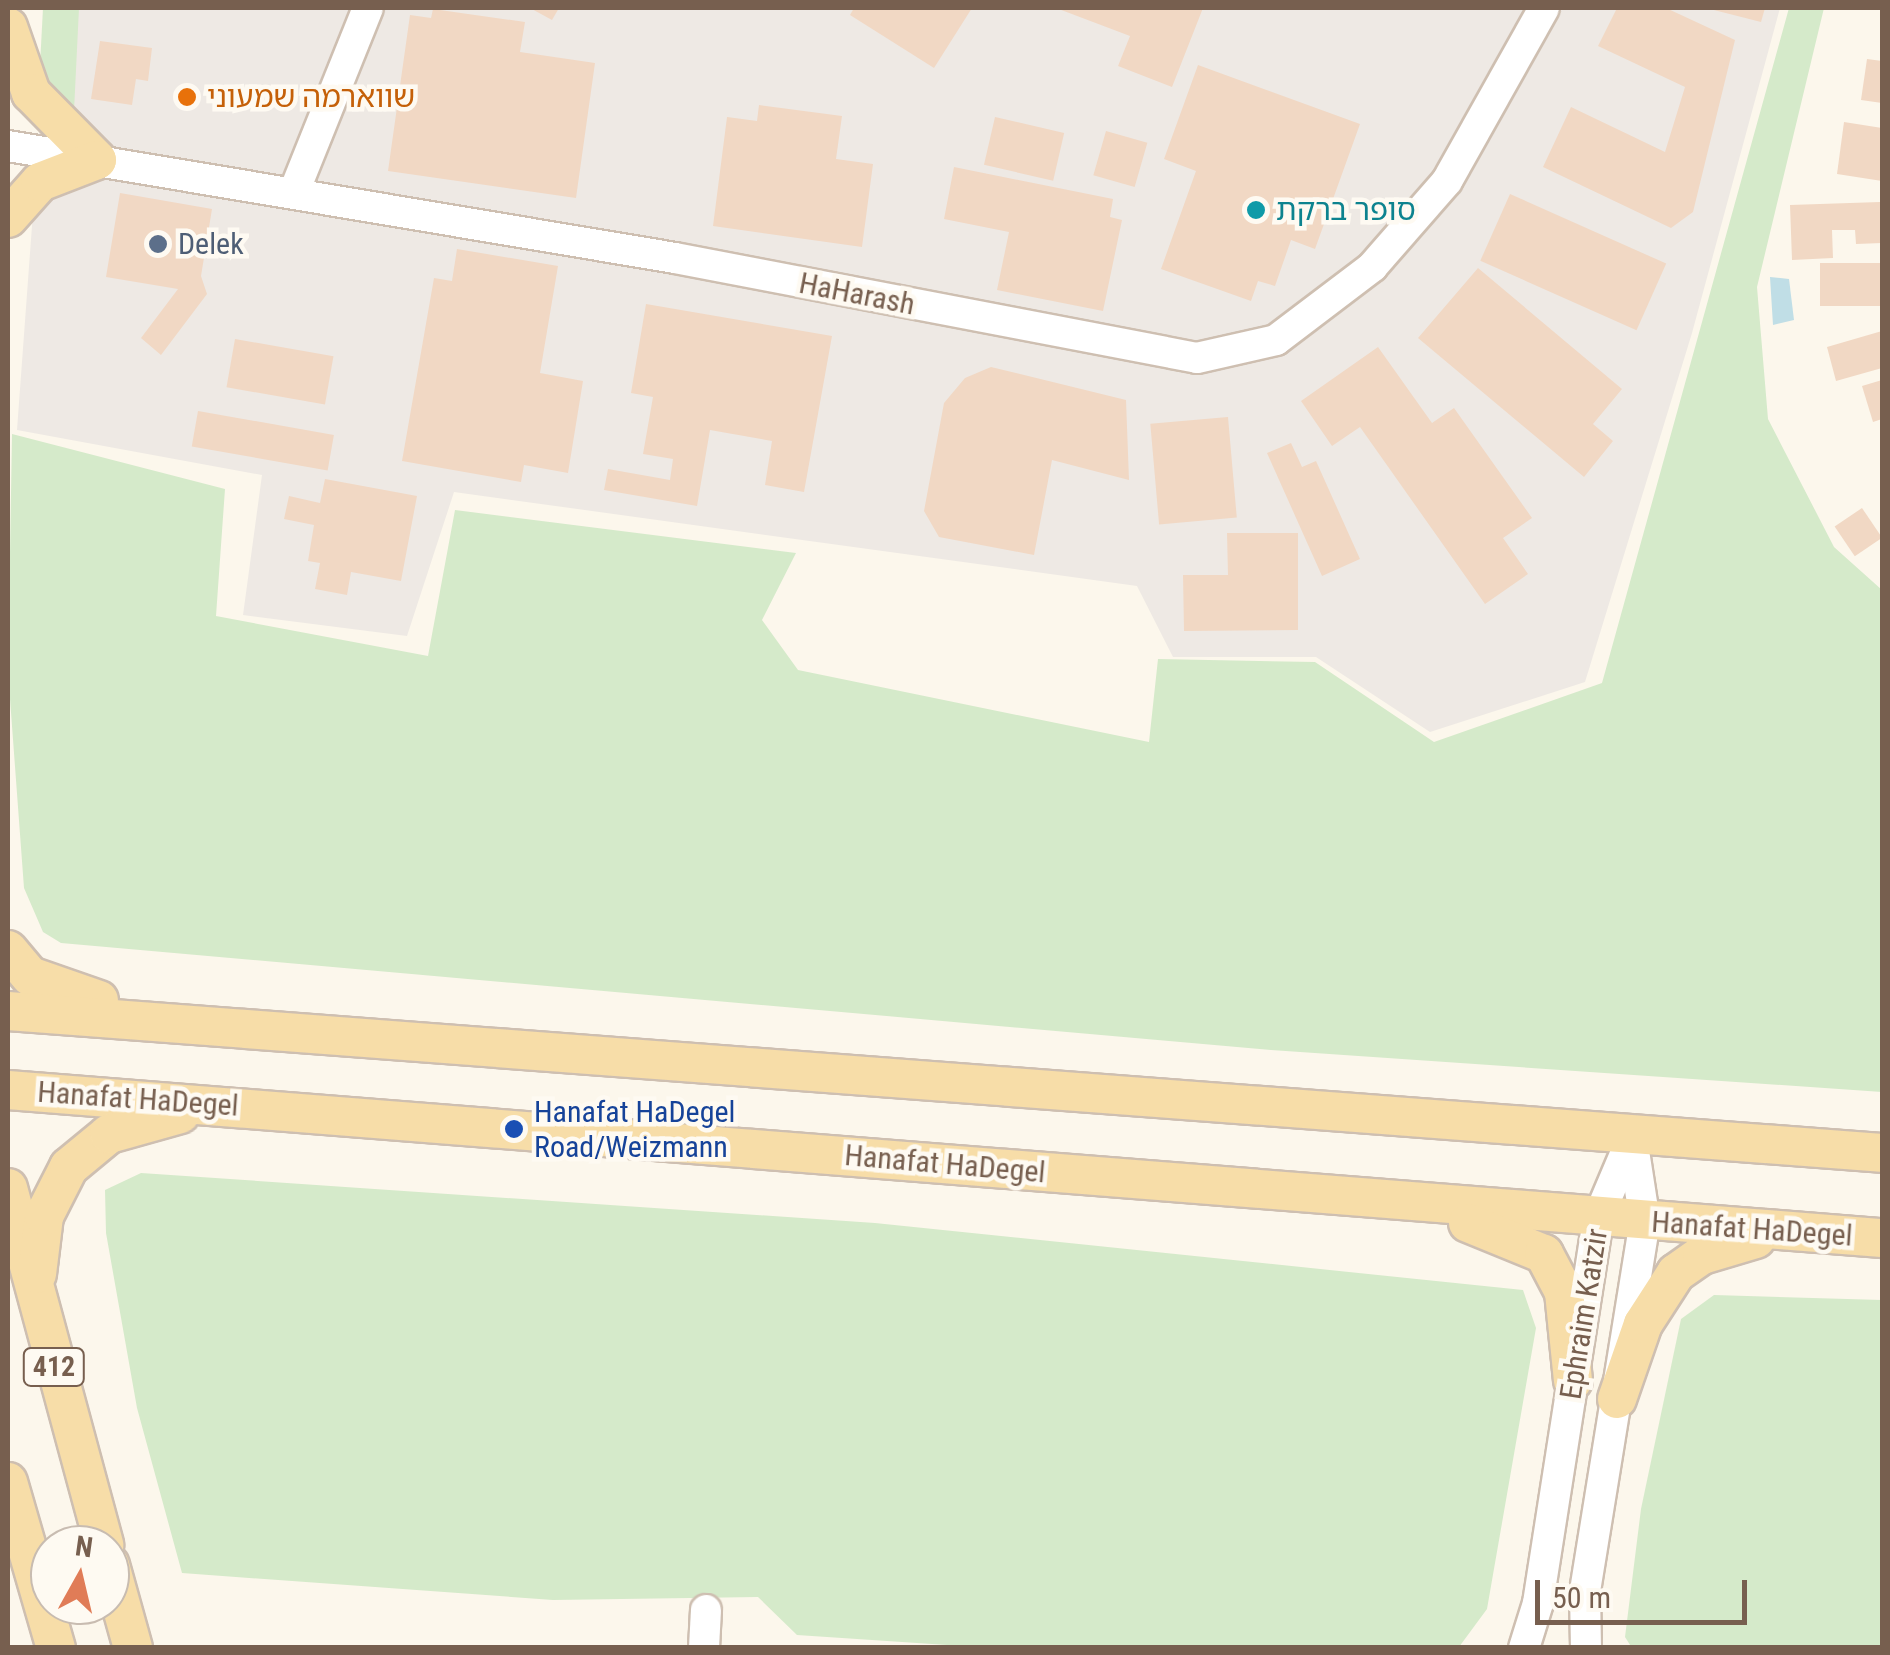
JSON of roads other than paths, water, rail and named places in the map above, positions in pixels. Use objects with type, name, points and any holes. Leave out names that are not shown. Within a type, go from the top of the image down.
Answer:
[{"type":"main road","points":[[8,27],[30,93],[97,160],[40,182],[8,218]]},
{"type":"main road","points":[[8,950],[14,963],[52,987],[219,1025]]},
{"type":"main road","points":[[8,1011],[1632,1138],[1882,1152]]},
{"type":"main road","name":"Hanafat HaDegel","points":[[8,1090],[1403,1204],[1882,1238]]},
{"type":"main road","points":[[38,1312],[44,1216],[68,1167],[109,1134],[134,1123],[245,1107]]},
{"type":"main road","name":"412","points":[[8,1188],[38,1312],[98,1525]]},
{"type":"main road","points":[[1403,1204],[1510,1236],[1544,1254],[1564,1292],[1572,1380]]},
{"type":"main road","points":[[1617,1399],[1643,1324],[1676,1273],[1733,1243],[1819,1234]]},
{"type":"main road","points":[[8,1482],[56,1648]]},
{"type":"street","points":[[294,192],[368,8]]},
{"type":"street","name":"HaHarash","points":[[8,146],[294,192],[1170,356],[1222,356],[1263,345],[1342,296],[1448,181],[1534,10]]},
{"type":"street","name":"Ephraim Katzir","points":[[1524,1648],[1538,1603],[1598,1218],[1632,1138]]},
{"type":"street","name":"Ephraim Katzir","points":[[1586,1648],[1585,1591],[1645,1222],[1632,1138]]},
{"type":"street","points":[[704,1648],[706,1610]]},
{"type":"water","points":[[1770,277],[1789,279],[1794,320],[1773,325]]},
{"type":"place","name":"שווארמה שמעוני","points":[[187,97]]},
{"type":"place","name":"סופר ברקת","points":[[1256,210]]},
{"type":"place","name":"Delek","points":[[158,244]]},
{"type":"place","name":"Hanafat HaDegel Road/Weizmann","points":[[514,1129]]}]
